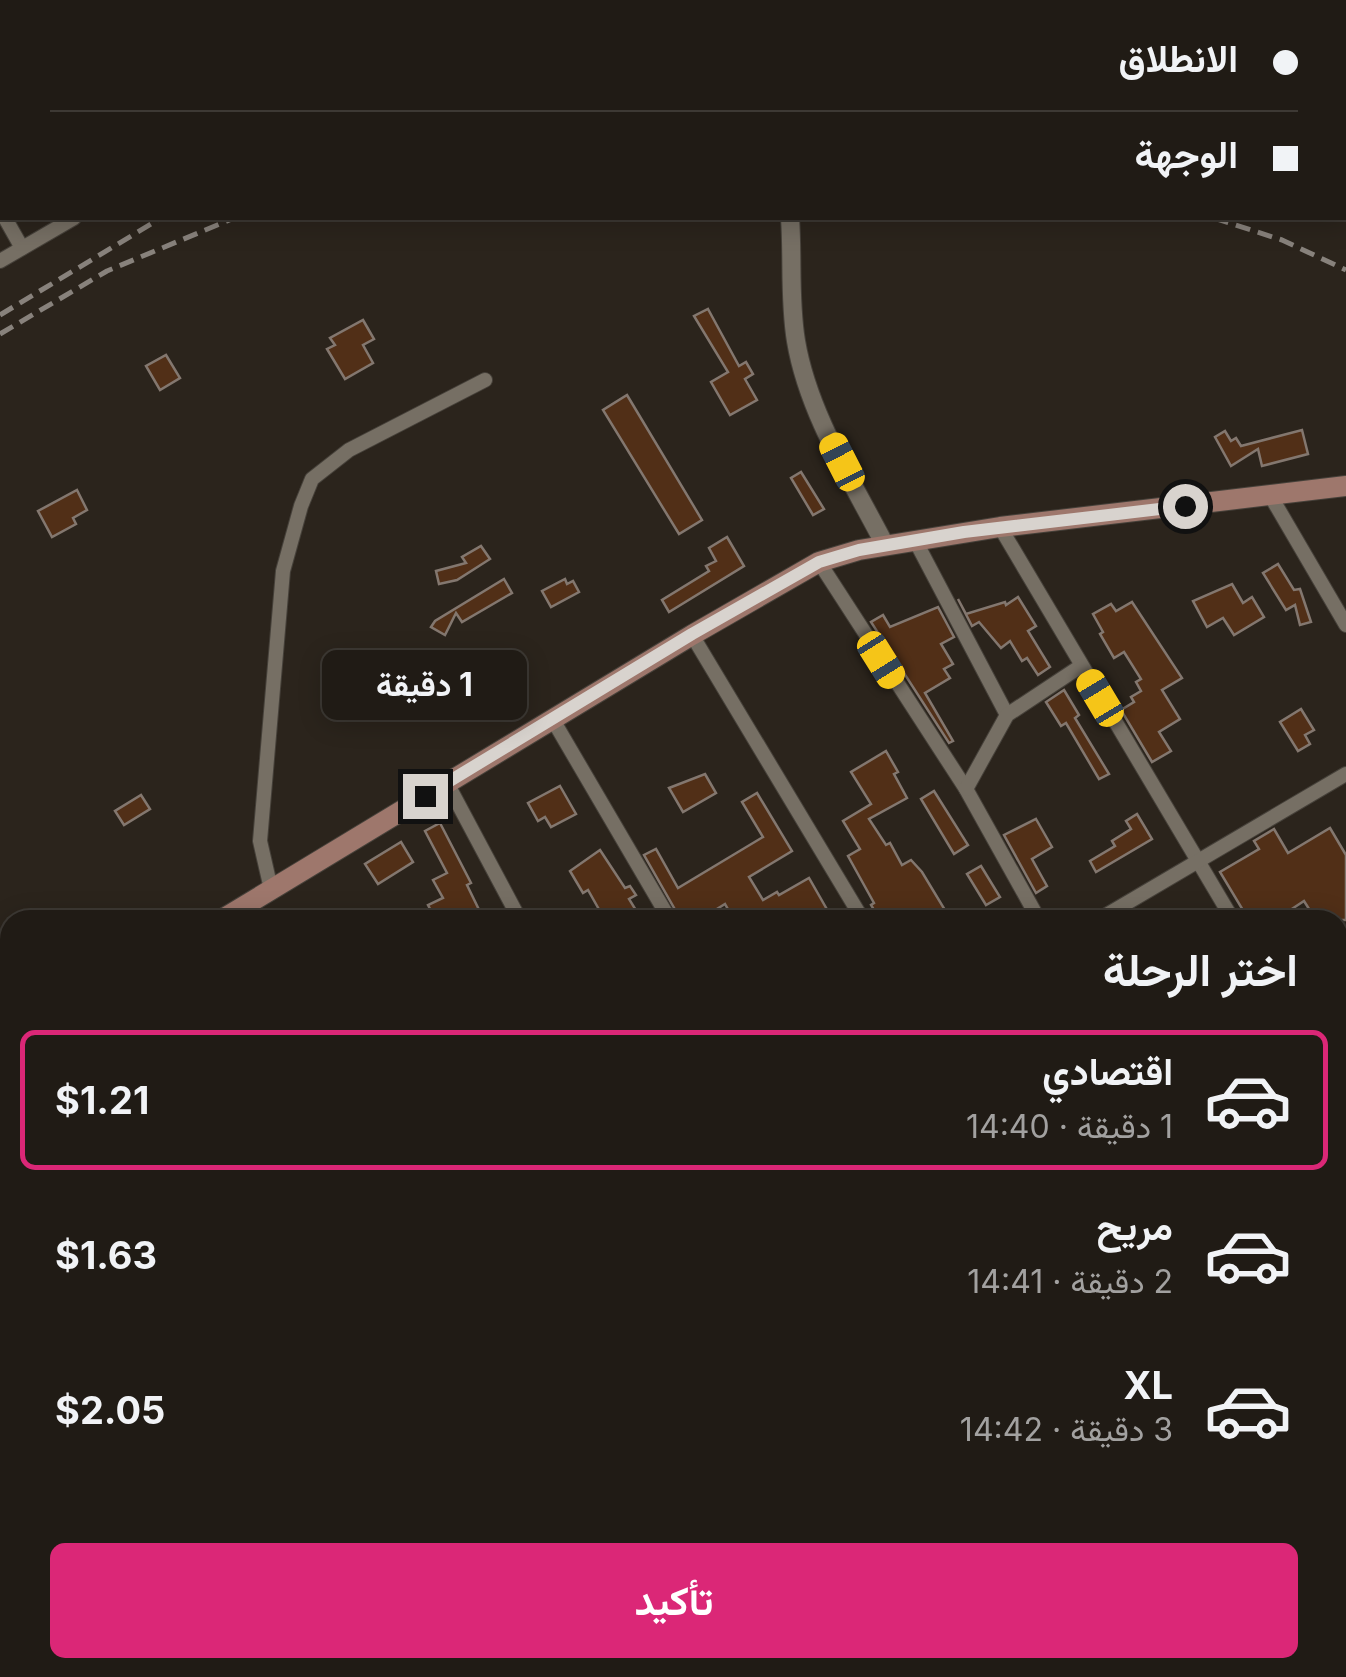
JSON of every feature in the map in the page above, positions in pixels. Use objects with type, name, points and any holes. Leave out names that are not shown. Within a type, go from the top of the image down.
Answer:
[{"type":"main road","points":[[237,910],[692,634],[819,562],[885,546],[1000,527],[1346,486]]},
{"type":"street","points":[[6,220],[22,248]]},
{"type":"street","points":[[0,261],[71,220]]},
{"type":"street","points":[[790,220],[792,311],[805,380],[885,546]]},
{"type":"street","points":[[271,889],[260,841],[283,571],[312,479],[348,450],[484,380]]},
{"type":"street","points":[[1270,495],[1346,625]]},
{"type":"street","points":[[1000,527],[1227,910]]},
{"type":"street","points":[[916,542],[1008,716]]},
{"type":"street","points":[[819,562],[966,789],[1033,910]]},
{"type":"street","points":[[692,634],[857,910]]},
{"type":"street","points":[[966,789],[1008,716],[1081,666]]},
{"type":"street","points":[[553,720],[664,910]]},
{"type":"street","points":[[1125,910],[1198,860],[1346,774]]},
{"type":"street","points":[[447,783],[515,910]]},
{"type":"building","points":[[708,309],[739,366],[746,362],[753,374],[745,379],[757,400],[730,415],[711,382],[728,372],[694,316]]},
{"type":"building","points":[[363,320],[374,339],[363,345],[373,363],[345,379],[327,349],[335,345],[330,338]]},
{"type":"building","points":[[166,355],[180,378],[160,390],[146,366]]},
{"type":"building","points":[[627,395],[702,520],[679,534],[603,410]]},
{"type":"building","points":[[1302,430],[1308,454],[1262,466],[1258,449],[1231,466],[1215,437],[1225,431],[1231,441],[1236,438],[1241,446]]},
{"type":"building","points":[[801,472],[824,509],[813,515],[791,478]]},
{"type":"building","points":[[77,490],[87,510],[73,518],[76,524],[52,537],[38,511]]},
{"type":"building","points":[[727,537],[744,566],[669,612],[662,600],[709,571],[706,566],[716,561],[709,548]]},
{"type":"building","points":[[481,546],[490,559],[457,580],[439,584],[436,571],[466,563],[462,557]]},
{"type":"building","points":[[1278,564],[1294,590],[1300,589],[1311,622],[1300,625],[1295,605],[1286,610],[1263,573]]},
{"type":"building","points":[[504,579],[512,593],[462,622],[456,613],[445,635],[431,627],[435,621]]},
{"type":"building","points":[[565,579],[567,584],[573,581],[579,592],[551,607],[542,591]]},
{"type":"building","points":[[1232,584],[1243,603],[1252,597],[1264,617],[1234,635],[1223,618],[1207,627],[1193,601]]},
{"type":"building","points":[[1018,597],[1036,626],[1028,631],[1050,667],[1038,675],[1027,658],[1022,661],[1010,641],[1001,648],[979,622],[972,626],[958,599],[966,614],[1005,602],[1006,605]]},
{"type":"building","points":[[1132,602],[1182,678],[1162,690],[1180,719],[1159,732],[1171,751],[1152,762],[1121,710],[1134,702],[1131,697],[1141,691],[1136,682],[1141,679],[1124,652],[1114,658],[1093,614],[1111,604],[1116,611]]},
{"type":"building","points":[[938,607],[954,637],[941,644],[953,664],[944,669],[950,678],[925,693],[953,741],[949,743],[871,622],[883,615],[890,627]]},
{"type":"building","points":[[1064,690],[1079,715],[1075,718],[1109,774],[1099,779],[1066,723],[1061,726],[1046,702]]},
{"type":"building","points":[[1301,709],[1314,730],[1305,735],[1310,744],[1298,751],[1280,722]]},
{"type":"building","points":[[886,751],[907,798],[869,819],[886,845],[890,843],[902,865],[911,860],[922,872],[945,910],[874,910],[874,903],[848,856],[860,849],[843,821],[871,804],[851,772]]},
{"type":"building","points":[[705,774],[716,793],[683,812],[669,788]]},
{"type":"building","points":[[560,786],[576,814],[551,827],[545,817],[538,821],[528,803]]},
{"type":"building","points":[[934,791],[968,845],[954,854],[921,799]]},
{"type":"building","points":[[757,793],[792,851],[749,877],[763,900],[809,878],[827,910],[728,910],[725,904],[715,910],[675,910],[644,855],[656,849],[678,888],[763,837],[742,802]]},
{"type":"building","points":[[141,795],[150,809],[124,825],[115,811]]},
{"type":"building","points":[[1137,814],[1152,839],[1096,872],[1090,861],[1115,846],[1112,841],[1131,829],[1126,821]]},
{"type":"building","points":[[1036,819],[1052,847],[1032,859],[1047,886],[1036,893],[1004,835]]},
{"type":"building","points":[[440,823],[471,883],[467,885],[479,910],[431,910],[428,905],[443,898],[433,880],[447,873],[425,831]]},
{"type":"building","points":[[1330,828],[1346,855],[1346,910],[1310,910],[1304,901],[1290,910],[1243,910],[1220,872],[1259,849],[1254,841],[1274,829],[1288,853]]},
{"type":"building","points":[[401,842],[413,862],[378,884],[365,864]]},
{"type":"building","points":[[600,850],[625,888],[630,886],[636,895],[629,899],[636,910],[599,910],[570,871]]},
{"type":"building","points":[[981,866],[1000,897],[986,905],[967,874]]},
{"type":"railway","points":[[0,315],[158,220]]},
{"type":"railway","points":[[0,334],[107,271],[229,220]]},
{"type":"railway","points":[[1220,220],[1282,240],[1346,270]]},
{"type":"route","points":[[425,796],[819,562],[859,550],[964,532],[1185,506]]}]
